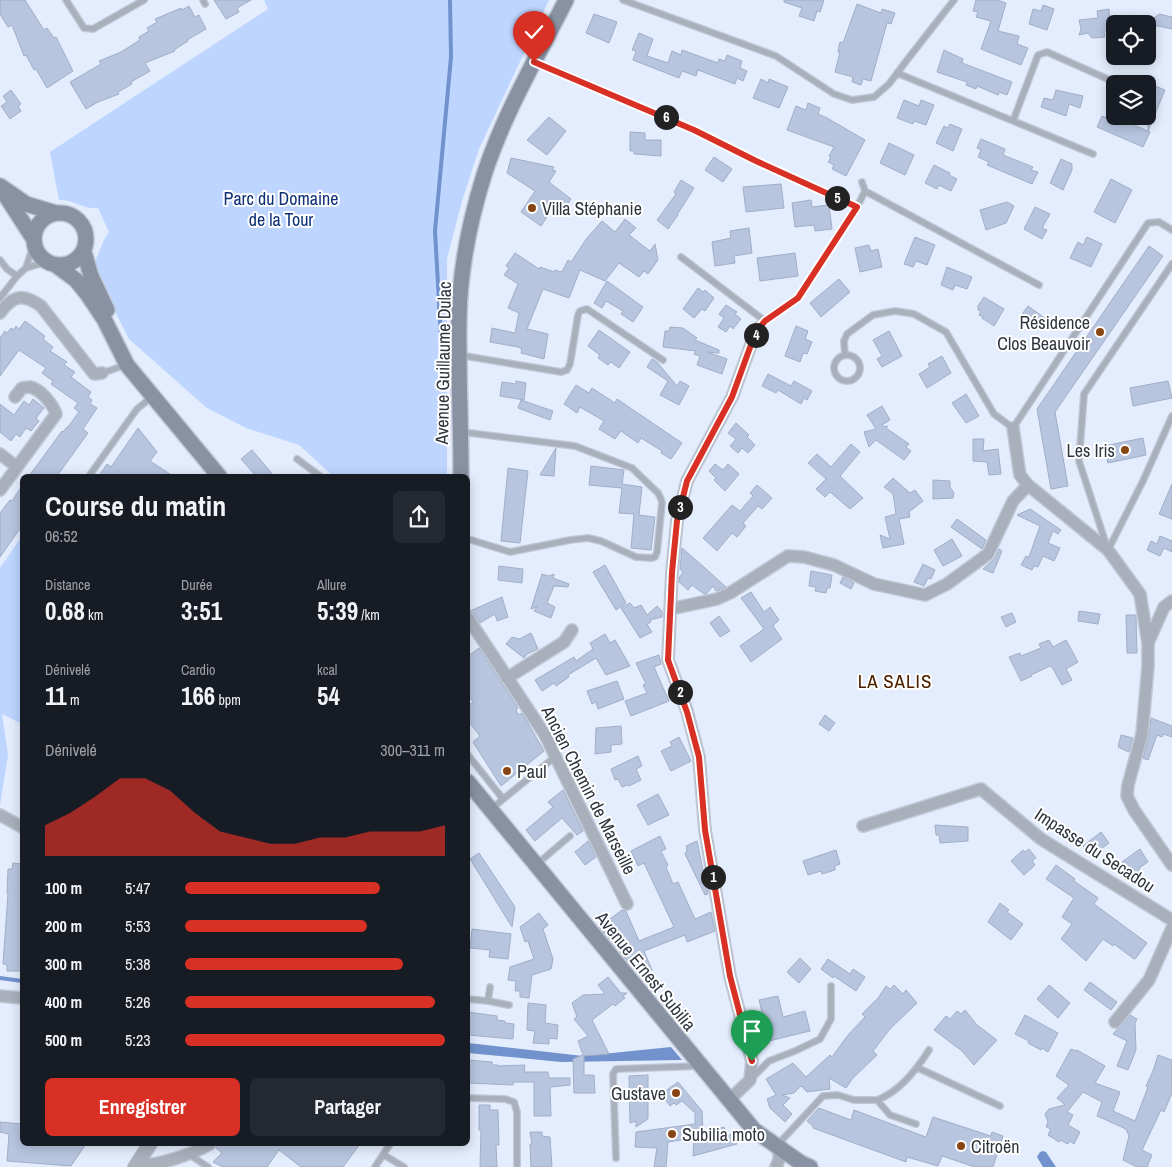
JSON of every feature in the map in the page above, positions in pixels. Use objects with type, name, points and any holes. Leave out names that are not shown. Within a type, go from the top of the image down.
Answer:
[{"type":"main road","name":"Avenue Guillaume Dulac","points":[[461,474],[459,315],[462,279],[474,210],[484,175],[506,115],[566,0]]},
{"type":"main road","points":[[0,187],[26,204],[56,213],[65,213],[74,217],[82,224],[86,232],[87,242],[84,252],[69,264],[51,264]]},
{"type":"main road","points":[[0,187],[34,241]]},
{"type":"main road","points":[[56,213],[40,221],[35,229],[34,241],[36,251],[51,264],[76,280],[104,319],[127,365],[216,474]]},
{"type":"main road","points":[[84,252],[91,276],[118,333],[127,365]]},
{"type":"main road","name":"Avenue Ernest Subilia","points":[[470,784],[728,1101],[754,1130],[801,1163],[810,1167]]},
{"type":"street","points":[[0,314],[12,300],[21,296],[31,299],[41,306],[94,374],[102,373]]},
{"type":"street","points":[[728,1101],[750,1080],[752,1061],[730,976],[705,830],[699,757],[687,712],[668,660],[670,609],[677,521],[687,481],[732,397],[752,342],[762,324]]},
{"type":"street","points":[[0,490],[56,414],[54,407],[39,391],[31,387],[22,388],[14,398]]},
{"type":"street","points":[[1013,428],[1020,475],[1028,484],[1108,550],[1140,594],[1148,643],[1148,666],[1142,734],[1128,785],[1127,796],[1134,810],[1172,865]]},
{"type":"street","points":[[0,454],[16,466]]},
{"type":"street","points":[[670,609],[717,599],[788,556],[804,557],[834,565],[874,584],[926,595],[947,584],[988,554],[1012,502],[1028,484]]},
{"type":"street","points":[[1148,643],[1164,607],[1172,601]]},
{"type":"street","name":"Ancien Chemin de Marseille","points":[[470,621],[545,735],[627,904]]},
{"type":"street","points":[[508,678],[564,642],[572,630]]},
{"type":"street","name":"Impasse du Secadou","points":[[863,826],[981,789],[1041,839],[1172,920]]},
{"type":"street","points":[[0,815],[20,826]]},
{"type":"street","points":[[1115,1022],[1149,980],[1172,928]]},
{"type":"street","points":[[0,996],[20,998]]},
{"type":"street","points":[[149,1146],[136,1166],[145,1167],[188,1154],[206,1146]]},
{"type":"street","points":[[776,1167],[779,1160],[779,1148]]},
{"type":"lane","points":[[66,0],[84,28],[93,30],[144,0]]},
{"type":"lane","points":[[623,0],[776,56],[834,94],[852,100],[874,97],[889,84],[951,1]]},
{"type":"lane","points":[[1013,121],[1038,55],[1046,52],[1106,78]]},
{"type":"lane","points":[[534,62],[694,130],[857,207]]},
{"type":"lane","points":[[897,73],[1093,154]]},
{"type":"lane","points":[[862,182],[865,191],[1039,285]]},
{"type":"lane","points":[[681,257],[762,324],[798,298],[857,207],[865,191]]},
{"type":"lane","points":[[845,355],[844,341],[847,334],[873,315],[895,311],[914,314],[946,332],[994,414],[1013,428],[1148,224],[1159,222],[1172,230]]},
{"type":"lane","points":[[0,298],[17,276],[26,268],[34,241]]},
{"type":"lane","points":[[0,260],[7,269],[17,276]]},
{"type":"lane","points":[[26,268],[51,264]]},
{"type":"lane","points":[[1108,550],[1078,461],[1084,394],[1172,264]]},
{"type":"lane","points":[[459,355],[561,372],[567,370],[570,364],[578,314],[580,311],[587,309],[663,360]]},
{"type":"lane","points":[[845,355],[855,358],[861,366],[858,376],[850,382],[840,379],[834,370],[836,360],[845,355]]},
{"type":"lane","points":[[102,373],[127,365]]},
{"type":"lane","points":[[90,474],[137,409],[153,396]]},
{"type":"lane","points":[[1108,550],[1143,481],[1172,416]]},
{"type":"lane","points":[[461,432],[575,446],[632,468],[658,493],[662,503],[657,552],[651,558],[636,556],[601,541],[588,538],[510,552],[470,540]]},
{"type":"lane","points":[[298,459],[317,474]]},
{"type":"lane","points":[[491,809],[556,756]]},
{"type":"lane","points":[[470,758],[503,799]]},
{"type":"lane","points":[[536,865],[570,836]]},
{"type":"lane","points":[[488,1001],[490,986]]},
{"type":"lane","points":[[750,1080],[769,1061],[820,1039],[831,1019],[832,986]]},
{"type":"lane","points":[[470,999],[510,1005]]},
{"type":"lane","points":[[779,1148],[783,1138],[823,1096],[838,1095],[854,1100],[877,1100],[886,1097],[918,1068],[929,1050]]},
{"type":"lane","points":[[616,1158],[613,1074],[616,1069],[700,1066]]},
{"type":"lane","points":[[918,1068],[1000,1106]]},
{"type":"lane","points":[[470,1098],[505,1099],[514,1102],[517,1112],[517,1167]]},
{"type":"lane","points":[[877,1100],[890,1115],[916,1124]]},
{"type":"lane","points":[[375,1167],[389,1146]]},
{"type":"lane","points":[[188,1154],[208,1167]]},
{"type":"lane","points":[[384,1155],[404,1167]]},
{"type":"green space","name":"Parc du Domaine de la Tour","points":[[264,0],[549,0],[479,149],[462,201],[447,259],[447,474],[331,474],[299,445],[246,428],[207,408],[129,339],[102,286],[94,264],[109,232],[98,208],[59,200],[50,152],[268,9]]},
{"type":"green space","points":[[20,539],[20,723],[2,714],[8,755],[0,805],[0,568]]},
{"type":"shaded area","points":[[470,1043],[583,1056],[671,1047],[682,1060],[561,1062],[470,1053]]},
{"type":"shaded area","points":[[1043,1151],[1046,1152],[1056,1167],[1043,1167],[1037,1157]]},
{"type":"building","points":[[0,0],[25,0],[44,30],[47,28],[54,38],[56,37],[73,71],[47,88],[26,55],[24,56],[12,25],[8,27],[0,14]]},
{"type":"building","points":[[214,0],[251,0],[237,8],[239,12],[226,19]]},
{"type":"building","points":[[784,0],[824,0],[820,12],[817,11],[814,21],[799,16],[802,8],[784,2]]},
{"type":"building","points":[[976,0],[997,0],[1006,3],[998,31],[1019,36],[1017,44],[1028,48],[1021,65],[981,49],[991,21],[976,17],[978,12],[973,11]]},
{"type":"building","points":[[857,4],[881,13],[882,9],[895,13],[891,24],[887,23],[871,81],[863,79],[861,85],[852,82],[853,77],[835,72],[840,52],[838,52],[840,42],[843,43]]},
{"type":"building","points":[[1043,5],[1054,9],[1047,30],[1029,24],[1033,9],[1041,11]]},
{"type":"building","points":[[189,6],[195,17],[199,15],[206,29],[187,40],[175,51],[145,63],[150,71],[131,82],[132,84],[118,92],[119,94],[86,109],[70,82],[101,64],[99,61],[121,52],[140,40],[139,37],[149,31],[147,28],[157,22],[155,19]]},
{"type":"building","points":[[1109,9],[1109,15],[1106,15],[1105,37],[1092,38],[1088,33],[1079,35],[1081,29],[1079,20],[1098,18],[1097,11]]},
{"type":"building","points":[[594,14],[617,22],[609,43],[586,33]]},
{"type":"building","points":[[1159,14],[1172,17],[1172,29],[1156,26],[1156,16]]},
{"type":"building","points":[[639,33],[653,39],[647,56],[668,63],[672,51],[681,55],[682,50],[718,63],[719,59],[725,61],[727,55],[742,61],[740,68],[747,71],[743,81],[737,78],[735,84],[698,70],[696,76],[682,71],[679,78],[633,60],[636,51],[632,50]]},
{"type":"building","points":[[944,50],[963,59],[962,63],[1012,82],[1007,95],[999,92],[998,95],[977,86],[976,89],[966,85],[967,82],[937,72]]},
{"type":"building","points":[[761,79],[768,83],[769,79],[788,87],[779,108],[753,98]]},
{"type":"building","points":[[1156,86],[1165,90],[1156,112]]},
{"type":"building","points":[[11,90],[21,104],[18,106],[21,111],[10,119],[1,106],[7,102],[3,96]]},
{"type":"building","points":[[1056,90],[1083,96],[1080,108],[1069,104],[1066,116],[1041,107],[1044,98],[1053,100]]},
{"type":"building","points":[[904,100],[919,106],[921,100],[934,105],[926,125],[914,121],[913,124],[897,118]]},
{"type":"building","points":[[808,103],[820,108],[818,114],[865,140],[846,176],[832,169],[834,165],[828,162],[834,147],[787,130],[796,106],[806,110]]},
{"type":"building","points":[[1102,116],[1106,118],[1106,125],[1134,125],[1150,132],[1143,147],[1097,127]]},
{"type":"building","points":[[549,117],[566,131],[547,155],[527,140]]},
{"type":"building","points":[[950,124],[962,129],[953,151],[936,143],[944,126],[948,128]]},
{"type":"building","points":[[630,132],[645,133],[645,140],[661,140],[661,156],[634,154],[634,151],[630,151]]},
{"type":"building","points":[[981,139],[1005,149],[1003,155],[1033,167],[1031,170],[1038,172],[1032,184],[987,165],[989,162],[978,157],[981,150],[977,148]]},
{"type":"building","points":[[889,143],[914,155],[905,175],[880,163]]},
{"type":"building","points":[[714,157],[732,169],[723,182],[705,170]]},
{"type":"building","points":[[511,158],[554,167],[552,170],[556,171],[549,182],[571,199],[565,208],[562,206],[559,210],[554,206],[541,226],[521,212],[535,191],[507,173]]},
{"type":"building","points":[[1061,159],[1072,164],[1072,170],[1063,190],[1050,183]]},
{"type":"building","points":[[934,165],[957,179],[951,191],[939,185],[937,189],[925,183]]},
{"type":"building","points":[[1111,179],[1132,190],[1115,223],[1094,212]]},
{"type":"building","points":[[681,180],[694,188],[668,229],[657,220],[676,194],[674,192]]},
{"type":"building","points":[[781,184],[784,208],[746,212],[743,187]]},
{"type":"building","points":[[811,200],[812,207],[829,205],[832,229],[815,231],[814,225],[795,227],[792,203]]},
{"type":"building","points":[[1007,202],[1014,206],[1006,223],[986,230],[980,210]]},
{"type":"building","points":[[1035,207],[1050,214],[1042,228],[1047,230],[1042,239],[1024,229]]},
{"type":"building","points":[[625,219],[636,228],[629,235],[650,251],[655,244],[658,260],[648,274],[644,271],[639,277],[619,263],[605,281],[580,270],[569,298],[543,289],[527,329],[548,334],[544,359],[521,353],[522,349],[518,347],[490,342],[492,328],[515,333],[519,313],[508,308],[518,284],[504,275],[509,268],[506,266],[515,253],[539,269],[540,267],[554,272],[555,270],[562,272],[568,260],[571,262],[587,238],[602,221],[615,232]]},
{"type":"building","points":[[749,228],[752,253],[734,256],[735,263],[715,266],[712,242],[731,238],[730,231]]},
{"type":"building","points":[[915,237],[935,245],[927,265],[916,261],[913,267],[904,264]]},
{"type":"building","points":[[1087,237],[1102,244],[1091,267],[1070,258],[1078,242],[1083,245]]},
{"type":"building","points":[[869,245],[871,251],[878,249],[882,267],[860,272],[855,248]]},
{"type":"building","name":"Résidence Clos Beauvoir","points":[[1149,246],[1163,256],[1055,412],[1068,486],[1051,489],[1037,409]]},
{"type":"building","points":[[795,253],[798,276],[760,281],[757,258]]},
{"type":"building","points":[[947,267],[972,277],[967,289],[955,285],[953,290],[941,285]]},
{"type":"building","points":[[839,279],[850,292],[821,317],[810,303]]},
{"type":"building","points":[[607,281],[643,307],[633,322],[621,314],[623,311],[606,301],[602,308],[594,303]]},
{"type":"building","points":[[698,288],[703,292],[705,290],[714,298],[705,311],[702,309],[694,318],[683,309]]},
{"type":"building","points":[[984,297],[1004,309],[994,326],[979,315],[981,311],[978,310],[978,306]]},
{"type":"building","points":[[726,305],[737,312],[735,314],[741,319],[733,329],[730,326],[726,332],[718,327],[724,318],[719,314]]},
{"type":"building","points":[[1028,306],[1046,319],[1037,330],[1020,317]]},
{"type":"building","points":[[25,321],[45,336],[43,339],[53,347],[50,351],[67,362],[64,365],[75,372],[71,377],[91,392],[88,397],[92,400],[90,404],[97,408],[83,429],[88,433],[58,474],[30,474],[62,431],[68,427],[79,412],[74,408],[78,403],[51,384],[53,381],[42,373],[46,368],[19,350],[0,376],[0,338],[5,331],[7,333],[11,328],[14,330],[16,326],[19,329]]},
{"type":"building","points":[[796,326],[808,331],[805,339],[812,342],[807,354],[803,353],[800,362],[785,356]]},
{"type":"building","points":[[670,327],[683,328],[697,338],[695,340],[719,350],[719,353],[707,352],[727,359],[722,374],[697,365],[700,356],[694,354],[696,351],[663,347],[665,331],[669,331]]},
{"type":"building","points":[[599,330],[630,352],[619,368],[611,362],[608,365],[598,358],[600,355],[588,346]]},
{"type":"building","points":[[889,331],[902,356],[882,367],[877,359],[882,356],[873,340]]},
{"type":"building","points":[[942,356],[951,373],[927,388],[919,374],[930,367],[928,364]]},
{"type":"building","points":[[652,359],[657,362],[677,386],[680,381],[689,386],[679,405],[660,395],[668,381],[647,367]]},
{"type":"building","points":[[768,374],[791,386],[794,381],[812,391],[807,400],[804,398],[801,404],[778,390],[776,393],[762,386]]},
{"type":"building","points":[[516,381],[526,383],[524,400],[500,396],[502,382],[516,384]]},
{"type":"building","points":[[1168,381],[1172,398],[1133,406],[1130,388]]},
{"type":"building","points":[[576,385],[589,393],[592,388],[615,403],[617,399],[682,443],[671,459],[641,438],[638,443],[621,431],[615,439],[599,429],[604,421],[580,407],[577,413],[564,404]]},
{"type":"building","points":[[966,394],[979,416],[966,423],[952,403]]},
{"type":"building","points":[[33,399],[44,408],[36,418],[39,421],[31,431],[26,428],[20,437],[16,434],[11,441],[0,432],[0,404],[14,415],[24,401],[29,405]]},
{"type":"building","points":[[521,400],[553,411],[550,420],[518,408]]},
{"type":"building","points":[[882,406],[890,420],[882,425],[888,426],[886,428],[909,444],[906,447],[911,451],[904,460],[876,440],[869,447],[864,432],[876,429],[867,415]]},
{"type":"building","points":[[736,423],[749,435],[747,437],[755,445],[748,453],[742,448],[738,453],[730,446],[736,439],[728,433]]},
{"type":"building","points":[[138,428],[157,452],[150,461],[170,474],[100,474],[107,464],[111,467]]},
{"type":"building","name":"Les Iris","points":[[1143,438],[1146,455],[1108,463],[1104,446]]},
{"type":"building","points":[[973,439],[984,439],[983,451],[998,449],[1001,474],[989,475],[987,462],[973,461]]},
{"type":"building","points":[[851,444],[860,452],[840,476],[863,498],[850,509],[830,492],[825,497],[816,489],[826,479],[808,463],[817,454],[831,467]]},
{"type":"building","points":[[556,448],[554,476],[540,475]]},
{"type":"building","points":[[252,450],[272,474],[254,474],[241,459]]},
{"type":"building","points":[[715,464],[723,470],[728,464],[739,474],[725,491],[714,480],[716,478],[709,471]]},
{"type":"building","points":[[591,466],[624,470],[622,484],[642,487],[639,515],[655,517],[651,550],[631,548],[634,514],[619,513],[622,488],[589,485]]},
{"type":"building","points":[[508,468],[528,471],[520,543],[501,541]]},
{"type":"building","points":[[893,478],[910,493],[915,490],[923,501],[909,512],[910,517],[899,519],[904,544],[883,548],[880,535],[890,539],[885,517],[896,514],[893,494],[884,487]]},
{"type":"building","points":[[933,480],[950,481],[950,487],[954,493],[953,498],[933,499]]},
{"type":"building","points":[[1172,484],[1172,519],[1159,514]]},
{"type":"building","points":[[757,485],[772,498],[762,509],[758,506],[743,523],[746,526],[737,537],[732,533],[717,551],[703,538],[732,505],[740,511],[753,496],[750,493]]},
{"type":"building","points":[[20,489],[20,529],[0,557],[0,513],[10,500],[12,501]]},
{"type":"building","points":[[1030,509],[1061,530],[1058,534],[1053,531],[1048,543],[1060,548],[1054,561],[1043,556],[1038,567],[1034,566],[1032,570],[1021,565],[1026,556],[1029,557],[1040,526],[1017,515]]},
{"type":"building","points":[[957,519],[986,540],[982,549],[951,527]]},
{"type":"building","points":[[1160,536],[1172,541],[1172,552],[1164,548],[1160,556],[1147,550],[1151,541],[1157,544]]},
{"type":"building","points":[[952,539],[962,556],[943,566],[934,550]]},
{"type":"building","points":[[682,548],[726,587],[716,591],[713,586],[706,594],[692,585],[688,590],[679,582],[683,572],[680,569]]},
{"type":"building","points":[[999,549],[1002,551],[993,573],[983,569],[995,558]]},
{"type":"building","points":[[923,564],[935,570],[931,579],[928,578],[924,586],[914,582]]},
{"type":"building","points":[[605,565],[626,603],[616,610],[593,572]]},
{"type":"building","points":[[499,566],[523,569],[522,583],[498,580]]},
{"type":"building","points":[[811,571],[832,575],[830,588],[827,588],[826,593],[815,591],[816,587],[809,586]]},
{"type":"building","points":[[542,574],[549,576],[554,574],[553,578],[569,584],[568,587],[554,586],[547,603],[555,607],[551,618],[534,611],[537,607],[531,609]]},
{"type":"building","points":[[843,577],[854,583],[851,589],[840,583]]},
{"type":"building","points":[[751,592],[764,612],[770,607],[779,620],[773,626],[782,639],[751,662],[740,646],[764,629],[741,598]]},
{"type":"building","points":[[502,597],[508,617],[497,621],[495,614],[480,623],[470,611]]},
{"type":"building","points":[[630,603],[634,608],[641,605],[647,615],[657,606],[662,611],[662,617],[650,620],[651,622],[647,624],[652,632],[640,638],[621,608]]},
{"type":"building","points":[[1079,611],[1100,614],[1098,624],[1078,621]]},
{"type":"building","points":[[1012,613],[1016,622],[1006,627],[1001,617]]},
{"type":"building","points":[[1126,615],[1136,615],[1137,653],[1127,653]]},
{"type":"building","points":[[719,616],[730,631],[720,637],[710,623]]},
{"type":"building","points":[[531,633],[538,649],[527,654],[524,658],[506,644],[512,637],[519,639]]},
{"type":"building","points":[[605,634],[610,643],[615,640],[630,666],[606,675],[596,658],[568,675],[569,677],[556,686],[554,683],[542,691],[535,680],[574,657],[576,661],[593,649],[590,643]]},
{"type":"building","points":[[1049,640],[1053,647],[1066,640],[1078,662],[1066,669],[1072,680],[1062,685],[1050,666],[1021,681],[1009,657],[1020,653],[1021,656],[1041,648],[1039,644]]},
{"type":"building","points":[[479,648],[518,708],[516,710],[518,715],[522,713],[544,751],[501,786],[473,742],[480,736],[470,724],[470,704],[473,702],[470,698],[470,655]]},
{"type":"building","points":[[659,655],[661,664],[654,667],[669,701],[631,716],[625,701],[647,693],[643,685],[646,684],[636,663]]},
{"type":"building","points":[[617,681],[624,699],[598,709],[596,702],[592,704],[587,691]]},
{"type":"building","points":[[825,715],[835,723],[829,731],[819,724]]},
{"type":"building","points":[[1151,718],[1172,726],[1172,737],[1163,734],[1162,737],[1157,735],[1148,760],[1143,758],[1149,736]]},
{"type":"building","points":[[621,726],[622,744],[611,745],[611,752],[595,754],[596,728]]},
{"type":"building","points":[[1121,735],[1133,738],[1129,752],[1118,747]]},
{"type":"building","points":[[679,737],[691,761],[671,771],[661,751],[672,746],[670,742]]},
{"type":"building","points":[[638,756],[642,766],[636,769],[641,780],[622,787],[618,779],[615,780],[611,769]]},
{"type":"building","points":[[563,790],[583,831],[577,835],[562,818],[535,841],[526,830],[553,807],[548,802]]},
{"type":"building","points":[[658,794],[669,815],[648,825],[637,805]]},
{"type":"building","points":[[935,825],[968,827],[968,841],[940,843],[939,835],[936,835]]},
{"type":"building","points":[[1101,832],[1109,843],[1092,856],[1083,846]]},
{"type":"building","points":[[660,836],[666,849],[661,851],[668,865],[666,867],[673,884],[678,882],[695,919],[711,912],[715,931],[687,942],[685,935],[644,951],[652,970],[640,976],[599,927],[622,910],[626,911],[639,941],[674,927],[644,863],[638,866],[631,851]]},
{"type":"building","points":[[588,841],[596,857],[585,865],[575,852]]},
{"type":"building","points":[[697,841],[708,894],[705,895],[685,854],[686,846]]},
{"type":"building","points":[[1029,849],[1036,858],[1032,861],[1035,865],[1024,875],[1011,861],[1023,850],[1025,852]]},
{"type":"building","points":[[1140,849],[1148,862],[1139,868],[1141,872],[1132,879],[1122,862]]},
{"type":"building","points":[[836,850],[840,864],[835,866],[835,870],[822,874],[821,871],[808,875],[803,861]]},
{"type":"building","points":[[479,853],[515,907],[512,927],[470,859]]},
{"type":"building","points":[[13,863],[20,864],[20,971],[7,971],[7,965],[3,964],[8,869],[12,869]]},
{"type":"building","points":[[1056,865],[1098,898],[1094,904],[1147,943],[1136,958],[1134,959],[1114,944],[1113,946],[1103,939],[1086,961],[1061,939],[1072,924],[1062,917],[1074,898],[1046,879]]},
{"type":"building","points":[[1000,903],[1009,910],[1007,912],[1023,924],[1011,940],[988,922]]},
{"type":"building","points":[[539,913],[548,925],[543,929],[553,959],[551,969],[532,975],[529,998],[520,997],[520,991],[515,991],[516,981],[508,980],[510,967],[534,959],[528,941],[525,942],[520,927]]},
{"type":"building","points":[[472,929],[511,934],[508,959],[489,957],[490,950],[470,948]]},
{"type":"building","points":[[800,958],[811,969],[799,983],[787,972]]},
{"type":"building","points":[[828,959],[850,974],[853,969],[865,977],[856,991],[821,969]]},
{"type":"building","points":[[608,977],[621,993],[627,993],[623,996],[625,998],[615,1006],[613,1004],[592,1020],[609,1054],[584,1056],[584,1075],[594,1075],[595,1093],[574,1093],[573,1059],[583,1055],[578,1041],[588,1036],[574,1019],[577,1017],[572,1003],[583,995],[605,994],[598,985]]},
{"type":"building","points":[[1090,982],[1117,1002],[1111,1010],[1084,990]]},
{"type":"building","points":[[894,985],[903,994],[906,990],[917,1003],[890,1029],[873,1051],[877,1055],[853,1078],[846,1088],[829,1078],[830,1089],[807,1092],[801,1086],[794,1093],[782,1095],[790,1098],[783,1105],[792,1114],[785,1122],[770,1108],[767,1099],[776,1095],[766,1079],[793,1063],[806,1077],[830,1055],[832,1057],[848,1035],[865,1017],[862,1014],[878,998],[886,986],[890,989]]},
{"type":"building","points":[[1049,985],[1070,1003],[1058,1018],[1037,999]]},
{"type":"building","points":[[778,996],[783,1017],[805,1011],[810,1031],[769,1041],[759,1000]]},
{"type":"building","points":[[528,1003],[546,1005],[545,1023],[558,1025],[557,1039],[549,1038],[549,1044],[533,1043],[535,1031],[527,1030]]},
{"type":"building","points":[[965,1010],[977,1025],[997,1040],[974,1065],[962,1051],[934,1030],[946,1016],[950,1019],[957,1011],[961,1014]]},
{"type":"building","points":[[470,1012],[497,1016],[497,1020],[514,1024],[513,1039],[470,1035]]},
{"type":"building","points":[[1025,1015],[1058,1033],[1048,1052],[1028,1043],[1029,1041],[1015,1034]]},
{"type":"building","points":[[1130,1015],[1137,1019],[1135,1023],[1136,1050],[1128,1070],[1117,1066],[1127,1041],[1113,1034]]},
{"type":"building","points":[[1071,1049],[1077,1050],[1105,1066],[1095,1083],[1120,1092],[1113,1111],[1135,1121],[1158,1055],[1172,1060],[1172,1093],[1164,1112],[1161,1110],[1142,1150],[1152,1155],[1147,1167],[1137,1167],[1123,1160],[1129,1136],[1126,1129],[1097,1116],[1102,1102],[1083,1092],[1067,1112],[1073,1115],[1068,1125],[1080,1132],[1074,1144],[1070,1141],[1068,1144],[1060,1140],[1059,1142],[1048,1135],[1051,1129],[1046,1127],[1048,1122],[1045,1114],[1049,1109],[1065,1105],[1057,1098],[1069,1085],[1056,1076]]},
{"type":"building","points":[[470,1060],[492,1062],[493,1065],[498,1066],[525,1065],[524,1072],[548,1072],[549,1078],[570,1078],[570,1085],[550,1087],[551,1116],[534,1116],[534,1082],[513,1082],[513,1085],[470,1083]]},
{"type":"building","points":[[648,1075],[648,1119],[636,1127],[636,1121],[630,1123],[629,1076]]},
{"type":"building","points":[[678,1082],[702,1111],[703,1133],[724,1127],[727,1136],[732,1134],[736,1137],[737,1144],[693,1156],[694,1138],[668,1142],[666,1167],[654,1167],[657,1148],[635,1147],[636,1132],[695,1124],[695,1113],[682,1101],[670,1106],[661,1094]]},
{"type":"building","points":[[479,1105],[490,1105],[490,1110],[498,1110],[499,1145],[496,1145],[497,1167],[480,1167],[481,1130],[479,1130]]},
{"type":"building","points":[[819,1108],[851,1120],[854,1110],[926,1137],[933,1117],[991,1136],[992,1132],[1003,1136],[993,1167],[975,1167],[942,1156],[938,1166],[907,1157],[906,1162],[813,1128],[807,1121]]},
{"type":"building","points":[[0,1122],[20,1124],[20,1146],[85,1146],[71,1166],[7,1161],[9,1134],[0,1132]]},
{"type":"building","points":[[530,1132],[542,1132],[542,1136],[550,1137],[552,1167],[531,1167],[530,1144],[532,1144]]},
{"type":"building","points":[[216,1146],[359,1146],[343,1167],[301,1167],[279,1150],[267,1167],[223,1167],[213,1162],[222,1153],[216,1148]]},
{"type":"waterway","points":[[441,338],[435,231],[451,57],[450,0]]},
{"type":"waterway","points":[[0,978],[20,981]]},
{"type":"place","name":"Villa Stéphanie","points":[[532,208]]},
{"type":"place","name":"Résidence Clos Beauvoir","points":[[1100,332]]},
{"type":"place","name":"Les Iris","points":[[1125,450]]},
{"type":"place","name":"Paul","points":[[507,771]]},
{"type":"place","name":"Gustave","points":[[676,1093]]},
{"type":"place","name":"Subilia moto","points":[[672,1134]]},
{"type":"place","name":"Citroën","points":[[961,1146]]},
{"type":"district","name":"LA SALIS","points":[[895,681]]},
{"type":"route","points":[[534,62],[694,130],[794,179],[857,207],[798,298],[762,323],[752,342],[732,397],[687,481],[677,521],[672,572],[668,660],[687,712],[699,757],[705,830],[730,976],[752,1061]]}]
